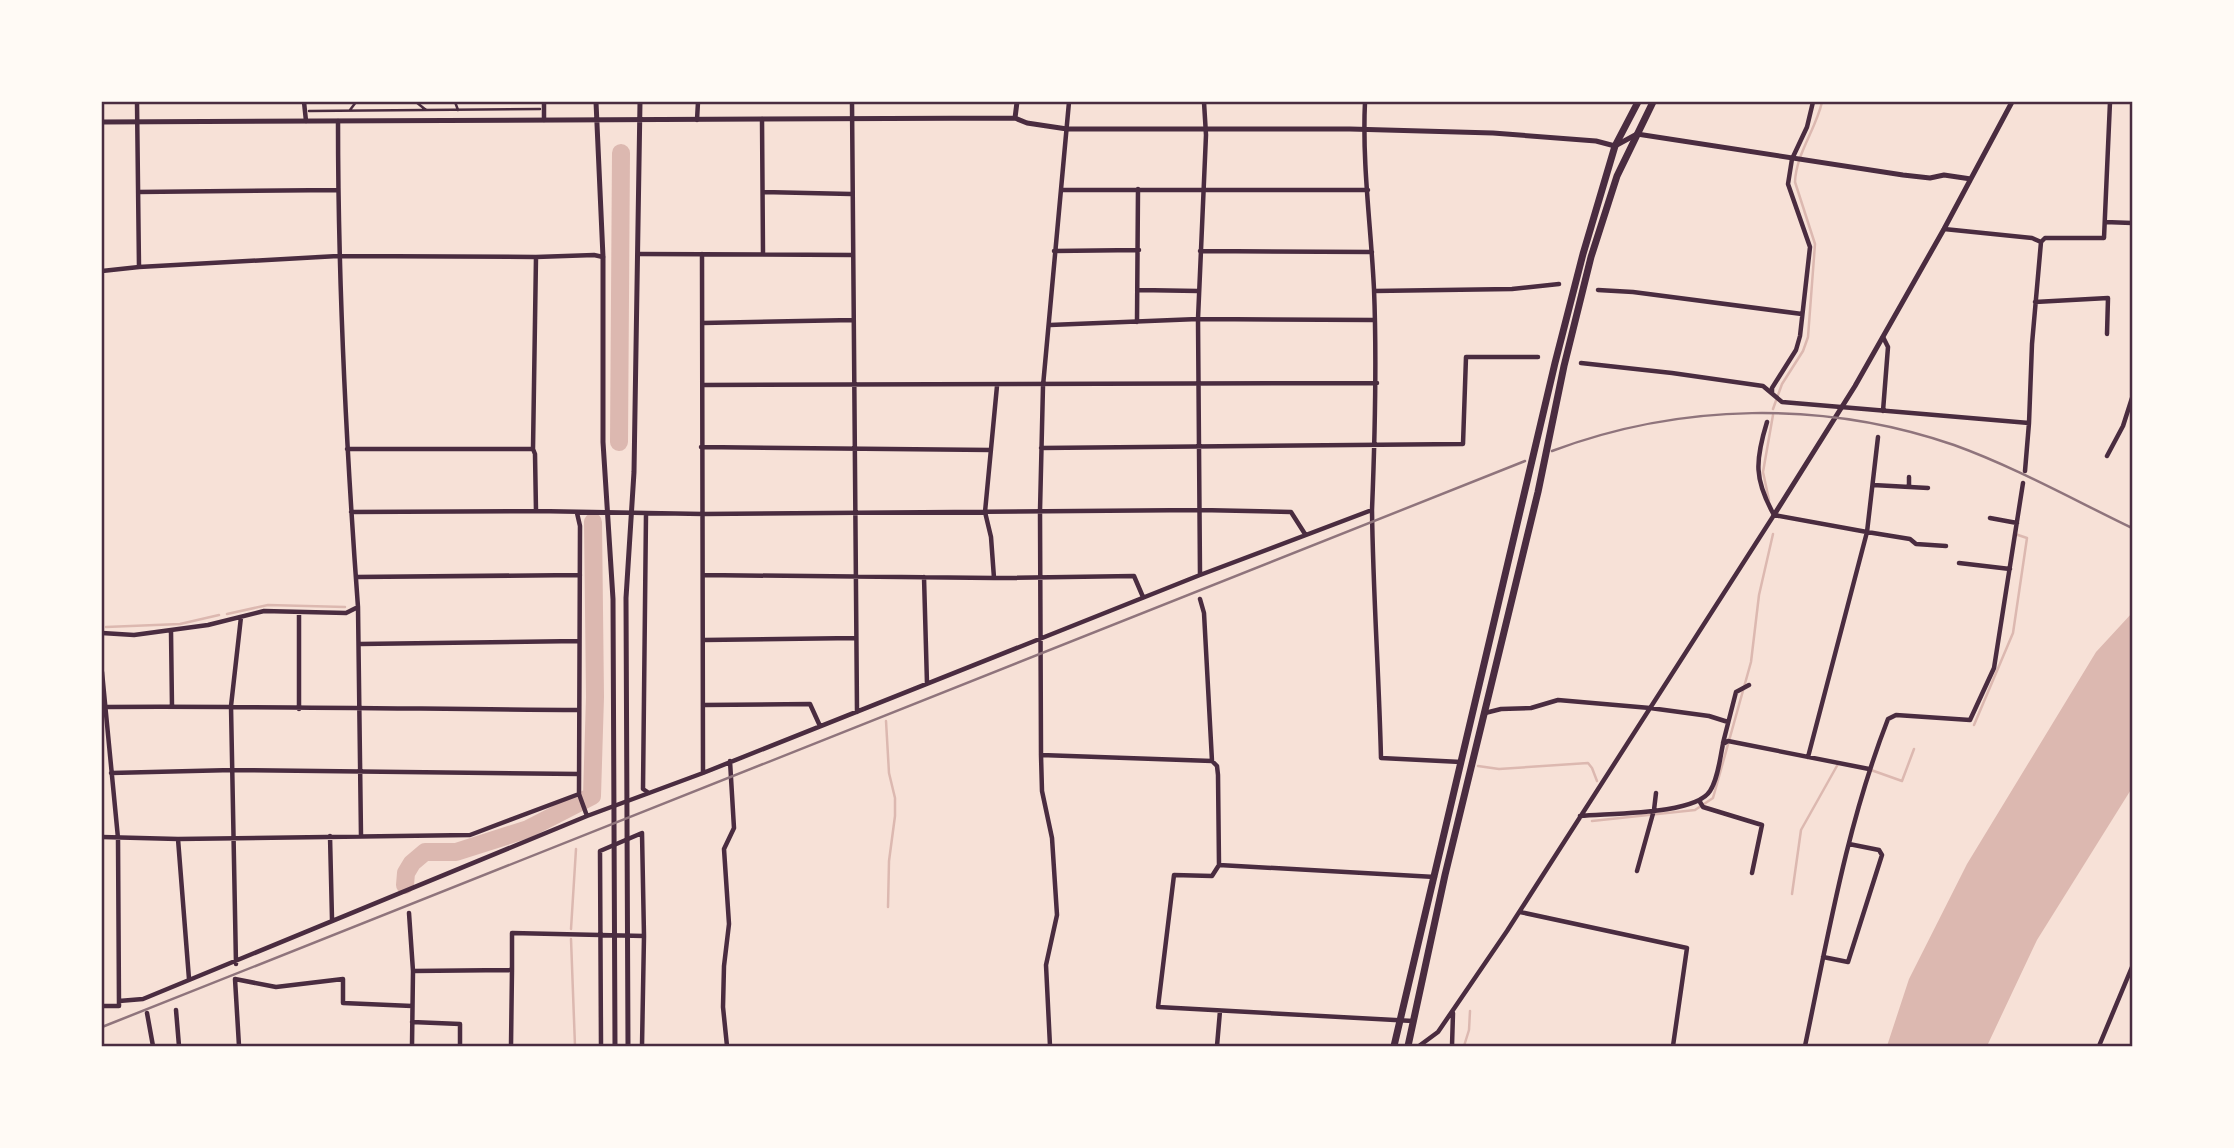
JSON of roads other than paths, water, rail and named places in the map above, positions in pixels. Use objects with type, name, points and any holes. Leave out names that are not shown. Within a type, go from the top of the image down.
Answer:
[{"type":"highway","points":[[1394,1046],[1583,254],[1615,146],[1638,102]]},
{"type":"highway","points":[[1408,1046],[1445,875],[1602,218],[1617,176],[1653,102]]},
{"type":"street","points":[[137,102],[139,267]]},
{"type":"street","points":[[304,102],[306,121]]},
{"type":"street","points":[[349,111],[356,102]]},
{"type":"street","points":[[416,102],[426,110]]},
{"type":"street","points":[[455,102],[458,110]]},
{"type":"street","points":[[309,111],[538,109],[537,102]]},
{"type":"street","points":[[544,102],[544,121]]},
{"type":"street","points":[[596,102],[603,257],[603,432],[613,599],[615,1046]]},
{"type":"street","points":[[628,1046],[626,598],[634,472],[640,102]]},
{"type":"street","points":[[697,121],[698,102]]},
{"type":"street","points":[[852,102],[856,712]]},
{"type":"street","points":[[1015,118],[1017,102]]},
{"type":"street","points":[[1050,1046],[1046,965],[1057,904],[1052,838],[1042,791],[1041,448],[1043,386],[1069,102]]},
{"type":"street","points":[[1200,575],[1198,291],[1204,102]]},
{"type":"street","points":[[1365,102],[1364,129],[1377,383],[1371,549],[1381,758],[1462,762]]},
{"type":"street","points":[[1773,394],[1772,388],[1801,337],[1810,247],[1788,184],[1792,159],[1807,127],[1813,102]]},
{"type":"street","points":[[1419,1046],[1438,1032],[1520,912],[1843,407],[2012,102]]},
{"type":"street","points":[[2025,471],[2041,242],[2045,238],[2104,238],[2110,102]]},
{"type":"street","points":[[102,122],[1015,118],[1027,123],[1067,129],[1364,129],[1493,133],[1596,141],[1615,146],[1637,134],[1903,175],[1930,178],[1944,175],[1971,179]]},
{"type":"street","points":[[762,119],[762,254]]},
{"type":"street","points":[[338,121],[338,256],[360,644],[361,836]]},
{"type":"street","points":[[1137,322],[1138,189]]},
{"type":"street","points":[[138,192],[338,190]]},
{"type":"street","points":[[1061,190],[1368,190]]},
{"type":"street","points":[[763,192],[851,194]]},
{"type":"street","points":[[2105,222],[2133,223]]},
{"type":"street","points":[[1944,229],[2032,238],[2041,242]]},
{"type":"street","points":[[1054,251],[1139,250]]},
{"type":"street","points":[[1200,251],[1371,253]]},
{"type":"street","points":[[638,254],[852,255]]},
{"type":"street","points":[[702,254],[703,773]]},
{"type":"street","points":[[102,271],[338,256],[603,257]]},
{"type":"street","points":[[536,257],[533,449],[536,454],[536,511]]},
{"type":"street","points":[[1374,290],[1512,289],[1559,284]]},
{"type":"street","points":[[1139,290],[1198,291]]},
{"type":"street","points":[[1598,290],[1633,292],[1802,314]]},
{"type":"street","points":[[2035,302],[2108,298],[2107,334]]},
{"type":"street","points":[[703,323],[853,320]]},
{"type":"street","points":[[1049,325],[1198,320],[1374,320]]},
{"type":"street","points":[[1883,337],[1888,347],[1883,411]]},
{"type":"street","points":[[1041,448],[1463,444],[1466,357],[1538,356]]},
{"type":"street","points":[[1581,363],[1763,387],[1782,402],[2029,423]]},
{"type":"street","points":[[703,385],[1377,383]]},
{"type":"street","points":[[994,578],[991,537],[985,512],[997,386]]},
{"type":"street","points":[[2107,456],[2123,426],[2133,398]]},
{"type":"street","points":[[1767,422],[1757,452],[1762,492],[1774,515]]},
{"type":"street","points":[[1808,757],[1867,532],[1878,437]]},
{"type":"street","points":[[701,447],[991,450]]},
{"type":"street","points":[[347,449],[533,449]]},
{"type":"street","points":[[1909,477],[1909,486]]},
{"type":"street","points":[[1805,1046],[1849,844],[1869,769],[1888,719],[1896,715],[1970,720],[1994,668],[2023,483]]},
{"type":"street","points":[[1873,485],[1928,488]]},
{"type":"street","points":[[119,1001],[143,999],[587,816],[703,773],[1143,597],[1372,510]]},
{"type":"street","points":[[351,512],[1291,512],[1306,534]]},
{"type":"street","points":[[577,513],[580,526],[579,793],[587,816]]},
{"type":"street","points":[[646,514],[643,789],[650,793]]},
{"type":"street","points":[[1774,515],[1910,539],[1916,544],[1946,546]]},
{"type":"street","points":[[1990,517],[2017,523]]},
{"type":"street","points":[[1959,563],[2010,569]]},
{"type":"street","points":[[356,578],[580,575]]},
{"type":"street","points":[[703,575],[994,578],[1133,576],[1143,597]]},
{"type":"street","points":[[924,577],[927,684]]},
{"type":"street","points":[[1200,599],[1204,613],[1212,761],[1217,766],[1219,775],[1219,865],[1212,876],[1174,875],[1158,1007],[1413,1021]]},
{"type":"street","points":[[102,633],[134,635],[171,630],[264,611],[346,612],[358,607]]},
{"type":"street","points":[[299,613],[299,709]]},
{"type":"street","points":[[236,962],[232,705],[241,617]]},
{"type":"street","points":[[171,630],[172,707]]},
{"type":"street","points":[[704,640],[856,638]]},
{"type":"street","points":[[360,644],[579,641]]},
{"type":"street","points":[[102,672],[118,838],[119,1001],[119,1006],[102,1006]]},
{"type":"street","points":[[1580,816],[1677,808],[1700,802],[1711,791],[1736,692],[1749,685]]},
{"type":"street","points":[[1484,713],[1501,709],[1531,708],[1558,700],[1650,708],[1709,716],[1728,722]]},
{"type":"street","points":[[704,705],[810,704],[820,726]]},
{"type":"street","points":[[106,707],[232,705],[299,709],[579,710]]},
{"type":"street","points":[[1723,744],[1728,741],[1869,769]]},
{"type":"street","points":[[1041,755],[1212,761]]},
{"type":"street","points":[[727,1046],[723,993],[729,924],[724,849],[734,828],[730,761]]},
{"type":"street","points":[[111,773],[233,770],[579,774]]},
{"type":"street","points":[[102,837],[178,839],[470,835],[579,793]]},
{"type":"street","points":[[1637,871],[1656,793]]},
{"type":"street","points":[[1700,802],[1703,807],[1762,825],[1752,873]]},
{"type":"street","points":[[601,1046],[600,851],[642,833],[642,1046]]},
{"type":"street","points":[[330,836],[332,920]]},
{"type":"street","points":[[178,839],[189,979]]},
{"type":"street","points":[[1823,957],[1848,962],[1882,855],[1879,850],[1849,844]]},
{"type":"street","points":[[1219,865],[1436,877]]},
{"type":"street","points":[[1520,912],[1687,948],[1673,1046]]},
{"type":"street","points":[[410,913],[413,971],[412,1046]]},
{"type":"street","points":[[512,1046],[512,933],[644,936]]},
{"type":"street","points":[[2099,1046],[2133,967]]},
{"type":"street","points":[[413,971],[512,970]]},
{"type":"street","points":[[239,1046],[234,979],[276,987],[343,979],[343,1003],[412,1006]]},
{"type":"street","points":[[176,1010],[179,1046]]},
{"type":"street","points":[[1217,1046],[1220,1011]]},
{"type":"street","points":[[1452,1046],[1453,1012]]},
{"type":"street","points":[[148,1013],[153,1046]]},
{"type":"street","points":[[412,1022],[460,1024],[460,1046]]},
{"type":"waterway","points":[[1773,409],[1782,384],[1803,351],[1808,337],[1815,244],[1795,182],[1802,152],[1822,102]]},
{"type":"waterway","points":[[619,442],[621,153]]},
{"type":"waterway","points":[[1769,500],[1763,472],[1773,415]]},
{"type":"waterway","points":[[405,885],[406,873],[412,863],[425,852],[456,852],[528,829],[592,796],[595,697],[593,522]]},
{"type":"waterway","points":[[1592,821],[1695,810],[1713,798],[1751,662],[1759,595],[1773,534]]},
{"type":"waterway","points":[[1974,725],[2013,633],[2027,538],[2015,534]]},
{"type":"waterway","points":[[227,614],[268,605],[345,607]]},
{"type":"waterway","points":[[106,627],[180,624],[219,615]]},
{"type":"waterway","points":[[886,721],[889,773],[895,798],[888,907]]},
{"type":"waterway","points":[[1871,770],[1902,781],[1914,749]]},
{"type":"waterway","points":[[1478,766],[1499,769],[1588,763],[1597,781]]},
{"type":"waterway","points":[[1792,894],[1801,830],[1838,764]]},
{"type":"waterway","points":[[571,929],[576,849]]},
{"type":"waterway","points":[[571,939],[575,1046]]},
{"type":"waterway","points":[[1464,1046],[1469,1030],[1470,1011]]},
{"type":"railway","points":[[1552,451],[1650,423],[1701,416],[1803,414],[1854,420],[1904,430],[1954,445],[2022,474],[2132,528]]},
{"type":"railway","points":[[102,1027],[1525,461]]}]
